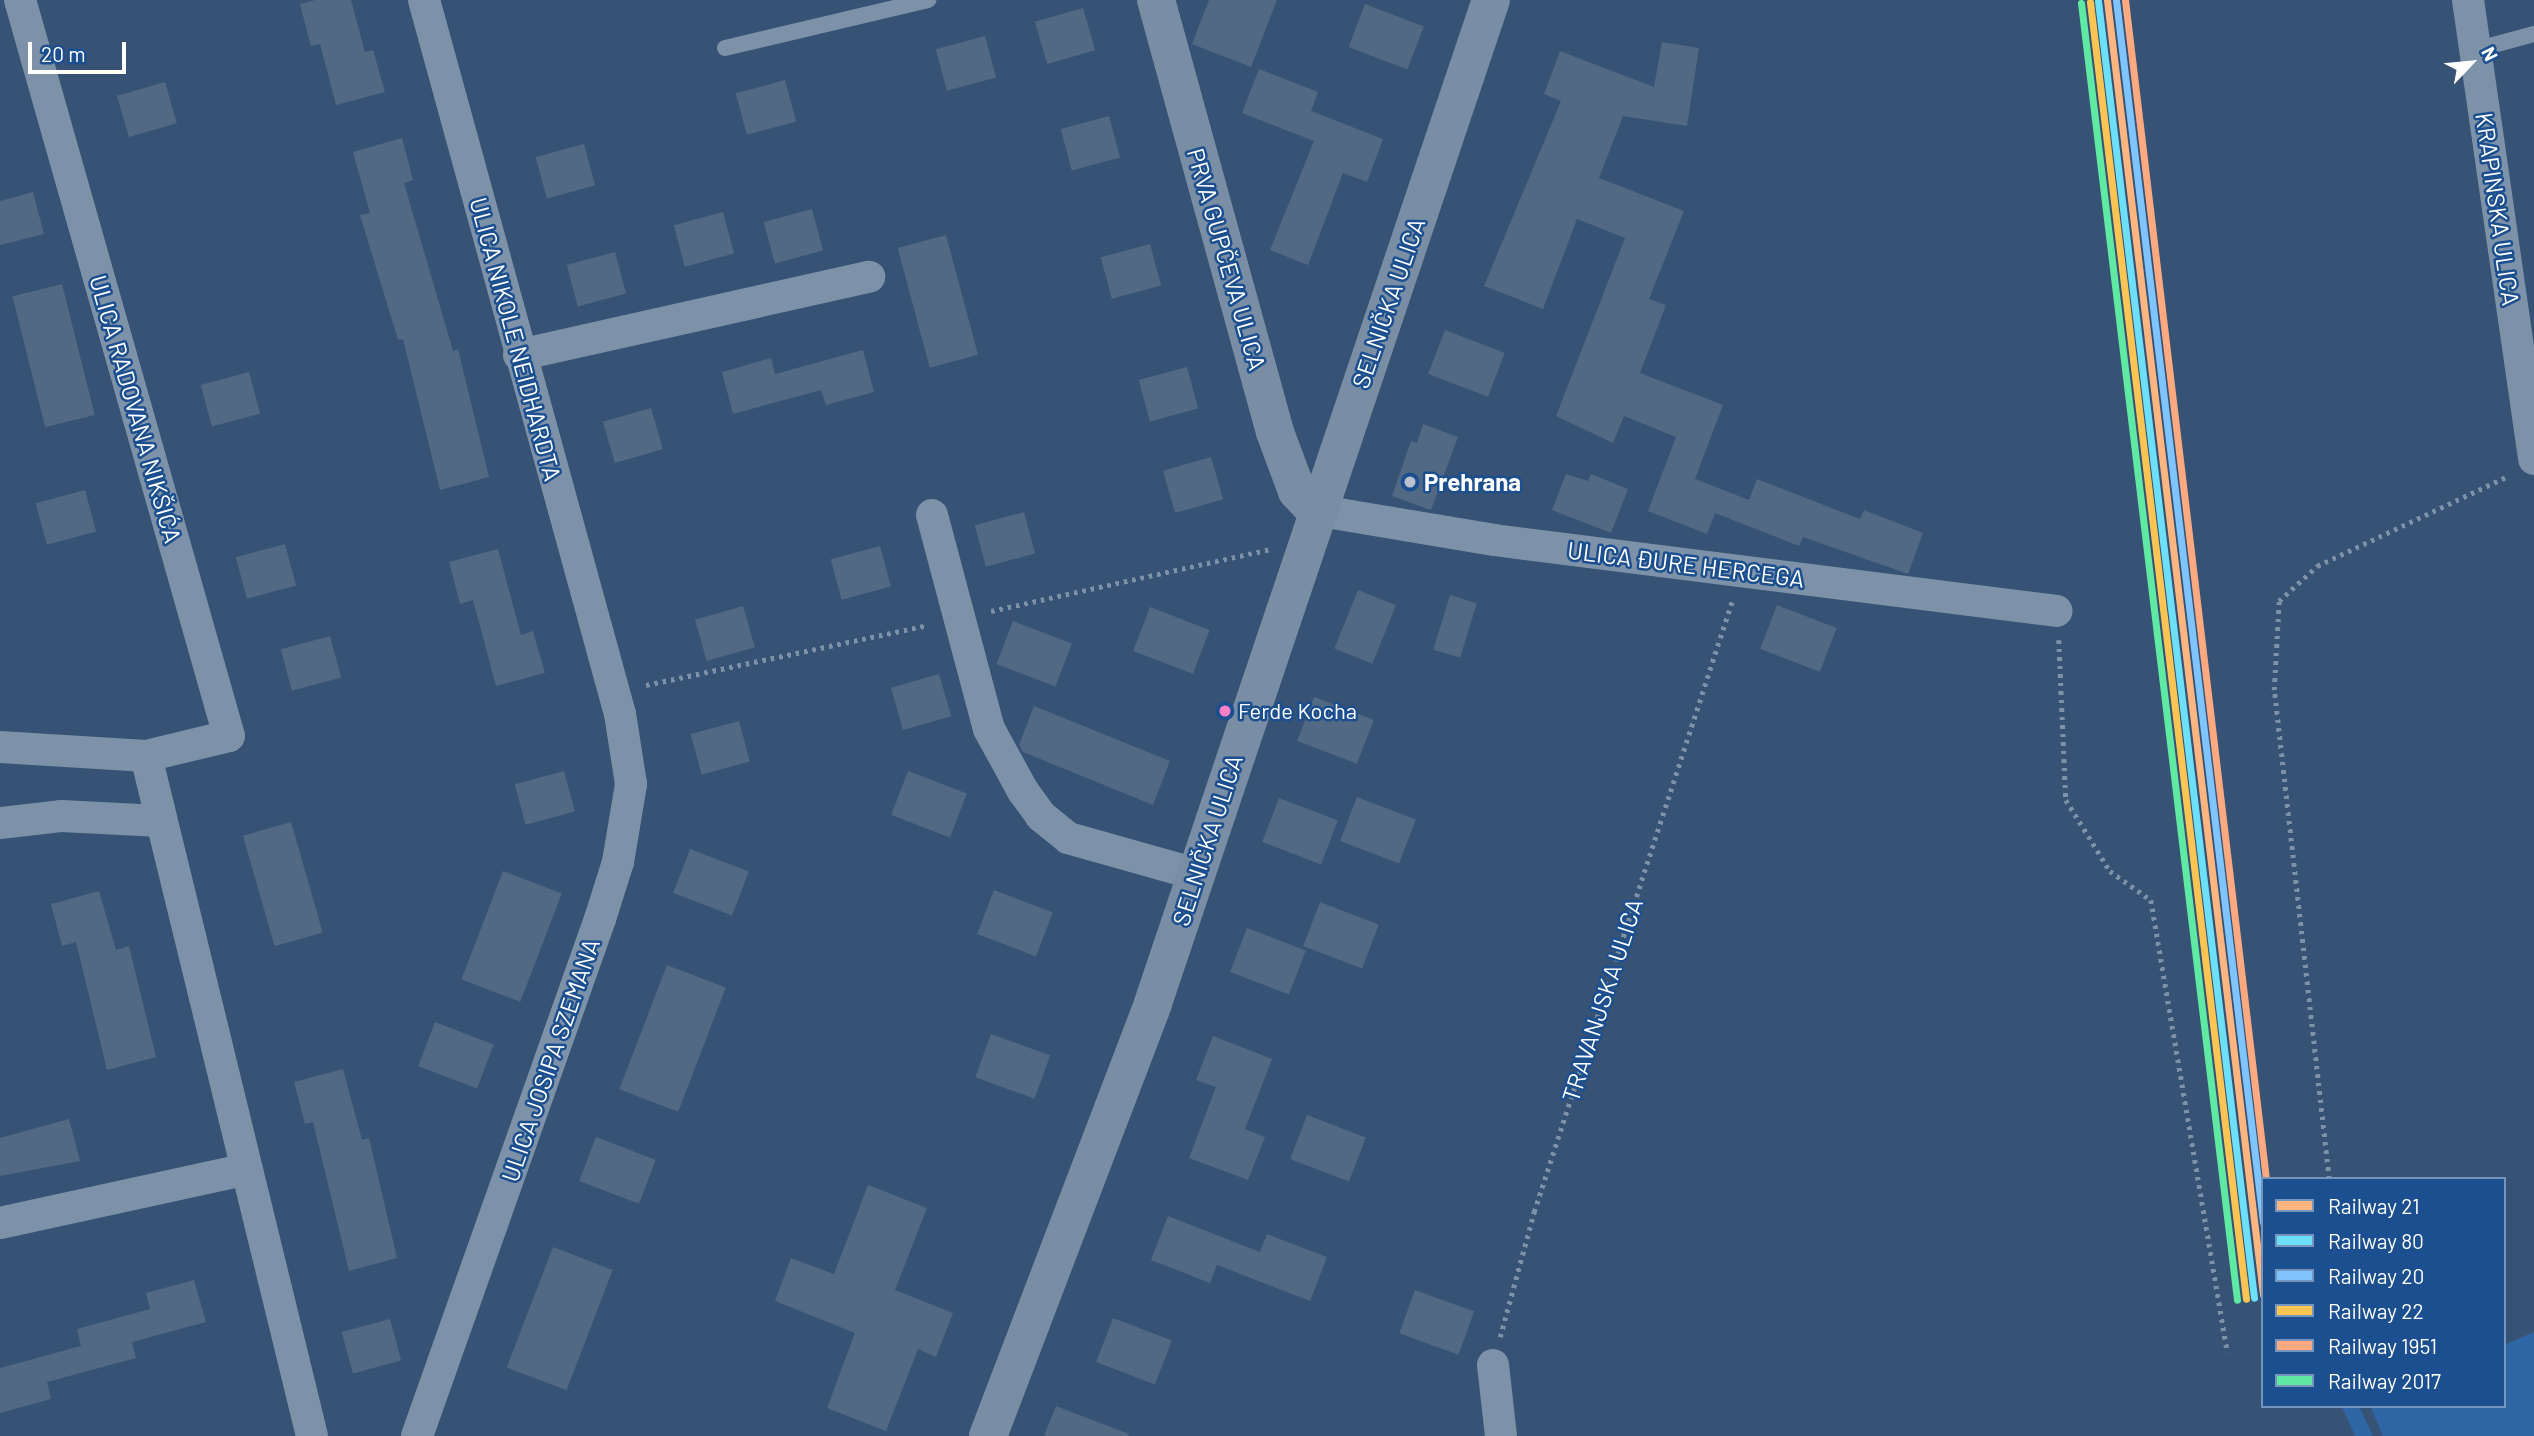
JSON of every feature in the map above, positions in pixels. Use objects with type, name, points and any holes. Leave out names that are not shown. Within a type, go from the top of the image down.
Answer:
[{"type":"street","name":"ULICA RADOVANA NIKŠIĆA","points":[[19,0],[229,736],[146,756]]},
{"type":"street","name":"ULICA NIKOLE NEIDHARDTA","points":[[424,0],[608,677]]},
{"type":"street","name":"PRVA GUPČEVA ULICA","points":[[1156,0],[1275,432],[1297,491],[1315,510]]},
{"type":"street","name":"SELNIČKA ULICA","points":[[988,1436],[1105,1136],[1196,874],[1315,510],[1491,0]]},
{"type":"street","name":"KRAPINSKA ULICA","points":[[2468,0],[2528,464]]},
{"type":"street","points":[[519,355],[869,278]]},
{"type":"street","name":"ULICA ĐURE HERCEGA","points":[[1315,510],[1427,531],[2057,611]]},
{"type":"street","points":[[932,515],[989,729],[1023,791],[1041,816],[1068,838],[1196,874]]},
{"type":"street","name":"ULICA JOSIPA SZEMANA","points":[[417,1436],[618,862],[631,784],[628,751],[608,677]]},
{"type":"street","points":[[0,747],[146,756],[244,1170],[312,1436]]},
{"type":"street","points":[[0,824],[61,816],[160,821]]},
{"type":"street","points":[[0,1223],[244,1170]]},
{"type":"street","points":[[1493,1365],[1501,1436]]},
{"type":"lane","points":[[725,48],[928,0]]},
{"type":"lane","points":[[2475,50],[2534,34]]},
{"type":"path","points":[[2329,1177],[2274,690],[2279,601],[2317,566],[2528,464]]},
{"type":"path","name":"TRAVANJSKA ULICA","points":[[1493,1365],[1534,1212],[1742,570]]},
{"type":"path","points":[[2057,611],[2066,800],[2110,871],[2151,901],[2228,1353]]},
{"type":"shaded area","points":[[2534,1332],[2534,1436],[2383,1436],[2371,1408],[2506,1408],[2506,1344]]},
{"type":"shaded area","points":[[2342,1408],[2360,1408],[2373,1436],[2355,1436]]},
{"type":"building","points":[[315,0],[351,0],[365,52],[373,50],[385,92],[336,105],[320,44],[311,46],[300,4]]},
{"type":"building","points":[[1209,0],[1277,0],[1251,67],[1192,44]]},
{"type":"building","points":[[1365,4],[1424,27],[1407,70],[1349,47]]},
{"type":"building","points":[[1083,8],[1095,50],[1047,64],[1035,22]]},
{"type":"building","points":[[985,36],[996,78],[947,91],[936,49]]},
{"type":"building","points":[[1662,42],[1699,48],[1687,126],[1623,116],[1599,178],[1684,211],[1649,299],[1666,305],[1640,373],[1723,405],[1695,479],[1749,500],[1757,479],[1860,519],[1864,510],[1923,533],[1908,574],[1803,537],[1799,546],[1715,513],[1707,534],[1648,511],[1676,437],[1624,416],[1613,443],[1556,416],[1625,238],[1577,219],[1543,309],[1484,286],[1561,101],[1544,94],[1560,51],[1654,87]]},
{"type":"building","points":[[1259,69],[1318,92],[1311,111],[1383,139],[1367,182],[1343,173],[1308,265],[1270,250],[1314,141],[1242,113]]},
{"type":"building","points":[[785,80],[796,122],[747,135],[736,93]]},
{"type":"building","points":[[165,82],[177,123],[129,137],[117,96]]},
{"type":"building","points":[[1109,116],[1120,158],[1072,170],[1061,129]]},
{"type":"building","points":[[402,138],[413,180],[404,183],[453,351],[458,349],[489,477],[440,490],[403,339],[398,340],[360,215],[370,213],[353,152]]},
{"type":"building","points":[[584,144],[595,186],[547,198],[536,157]]},
{"type":"building","points":[[33,192],[44,234],[0,245],[0,201]]},
{"type":"building","points":[[812,209],[823,251],[775,263],[764,222]]},
{"type":"building","points":[[723,212],[734,254],[685,267],[674,225]]},
{"type":"building","points":[[946,235],[978,355],[930,368],[898,248]]},
{"type":"building","points":[[1150,244],[1161,286],[1112,299],[1101,257]]},
{"type":"building","points":[[615,252],[626,294],[578,306],[567,265]]},
{"type":"building","points":[[62,284],[95,415],[45,427],[13,296]]},
{"type":"building","points":[[1445,330],[1505,353],[1488,397],[1428,374]]},
{"type":"building","points":[[863,350],[874,392],[826,405],[821,390],[733,414],[722,372],[771,358],[775,374]]},
{"type":"building","points":[[1187,367],[1198,409],[1150,421],[1139,380]]},
{"type":"building","points":[[249,372],[260,414],[212,426],[201,385]]},
{"type":"building","points":[[651,408],[663,449],[615,463],[603,422]]},
{"type":"building","points":[[1423,424],[1458,437],[1431,510],[1392,496],[1411,441],[1417,443]]},
{"type":"building","points":[[1211,457],[1223,499],[1175,513],[1163,471]]},
{"type":"building","points":[[1566,474],[1588,481],[1591,474],[1628,489],[1611,533],[1552,510]]},
{"type":"building","points":[[85,490],[96,532],[47,545],[36,503]]},
{"type":"building","points":[[1024,512],[1035,554],[986,567],[975,525]]},
{"type":"building","points":[[285,544],[296,586],[247,599],[236,557]]},
{"type":"building","points":[[880,546],[891,587],[842,600],[831,559]]},
{"type":"building","points":[[498,549],[521,635],[533,631],[545,673],[496,686],[473,600],[460,604],[449,562]]},
{"type":"building","points":[[1358,590],[1396,605],[1372,664],[1334,648]]},
{"type":"building","points":[[1450,595],[1477,603],[1460,658],[1433,650]]},
{"type":"building","points":[[1777,605],[1837,628],[1820,672],[1760,649]]},
{"type":"building","points":[[743,606],[755,647],[707,661],[695,620]]},
{"type":"building","points":[[1150,607],[1210,630],[1193,674],[1133,651]]},
{"type":"building","points":[[1013,621],[1072,644],[1055,687],[997,664]]},
{"type":"building","points":[[330,636],[341,678],[292,691],[281,649]]},
{"type":"building","points":[[939,674],[951,716],[903,730],[891,688]]},
{"type":"building","points":[[1314,697],[1374,720],[1357,764],[1297,741]]},
{"type":"building","points":[[1034,706],[1170,761],[1153,805],[1023,752],[1019,745]]},
{"type":"building","points":[[739,721],[750,762],[702,775],[691,734]]},
{"type":"building","points":[[564,771],[575,812],[526,825],[515,784]]},
{"type":"building","points":[[908,771],[967,794],[950,837],[891,815]]},
{"type":"building","points":[[1357,797],[1416,820],[1399,863],[1340,841]]},
{"type":"building","points":[[1279,798],[1338,821],[1321,864],[1262,842]]},
{"type":"building","points":[[291,822],[323,933],[275,946],[243,836]]},
{"type":"building","points":[[690,849],[749,872],[732,915],[673,893]]},
{"type":"building","points":[[503,871],[562,894],[520,1002],[461,979]]},
{"type":"building","points":[[994,890],[1053,913],[1036,956],[977,934]]},
{"type":"building","points":[[99,891],[116,950],[129,946],[156,1057],[107,1070],[76,942],[62,946],[51,904]]},
{"type":"building","points":[[1320,902],[1379,925],[1362,968],[1303,946]]},
{"type":"building","points":[[1247,928],[1306,951],[1289,994],[1230,972]]},
{"type":"building","points":[[667,965],[726,988],[678,1112],[619,1089]]},
{"type":"building","points":[[435,1022],[494,1045],[477,1088],[418,1066]]},
{"type":"building","points":[[991,1034],[1050,1056],[1034,1099],[975,1077]]},
{"type":"building","points":[[1213,1036],[1272,1059],[1245,1129],[1265,1137],[1248,1180],[1189,1158],[1216,1087],[1196,1080]]},
{"type":"building","points":[[343,1069],[362,1140],[369,1138],[397,1258],[349,1271],[313,1122],[305,1124],[294,1082]]},
{"type":"building","points":[[1307,1115],[1366,1138],[1349,1181],[1290,1159]]},
{"type":"building","points":[[69,1119],[80,1161],[0,1176],[0,1138]]},
{"type":"building","points":[[596,1137],[656,1160],[639,1204],[579,1181]]},
{"type":"building","points":[[868,1185],[927,1208],[895,1290],[953,1313],[936,1357],[918,1349],[886,1431],[827,1408],[855,1333],[775,1301],[791,1258],[834,1274]]},
{"type":"building","points":[[1168,1216],[1260,1252],[1267,1234],[1327,1257],[1310,1301],[1217,1265],[1210,1283],[1151,1260]]},
{"type":"building","points":[[553,1247],[613,1270],[567,1390],[507,1367]]},
{"type":"building","points":[[194,1280],[206,1322],[132,1342],[136,1358],[47,1382],[51,1399],[0,1413],[0,1368],[81,1346],[77,1329],[150,1309],[146,1293]]},
{"type":"building","points":[[1415,1290],[1474,1312],[1458,1355],[1399,1333]]},
{"type":"building","points":[[1113,1318],[1172,1341],[1155,1384],[1096,1362]]},
{"type":"building","points":[[390,1319],[401,1361],[353,1373],[342,1332]]},
{"type":"building","points":[[1056,1406],[1129,1434],[1044,1436]]},
{"type":"rail line","name":"21","points":[[2107,0],[2261,1278]]},
{"type":"rail line","name":"20","points":[[2116,0],[2261,1205]]},
{"type":"rail line","name":"1951","points":[[2125,0],[2266,1177]]},
{"type":"rail line","name":"80","points":[[2098,1],[2254,1298]]},
{"type":"rail line","name":"22","points":[[2090,2],[2246,1299]]},
{"type":"rail line","name":"2017","points":[[2081,3],[2237,1300]]},
{"type":"place","name":"Prehrana","points":[[1410,482]]},
{"type":"place","name":"Ferde Kocha","points":[[1225,711]]}]
